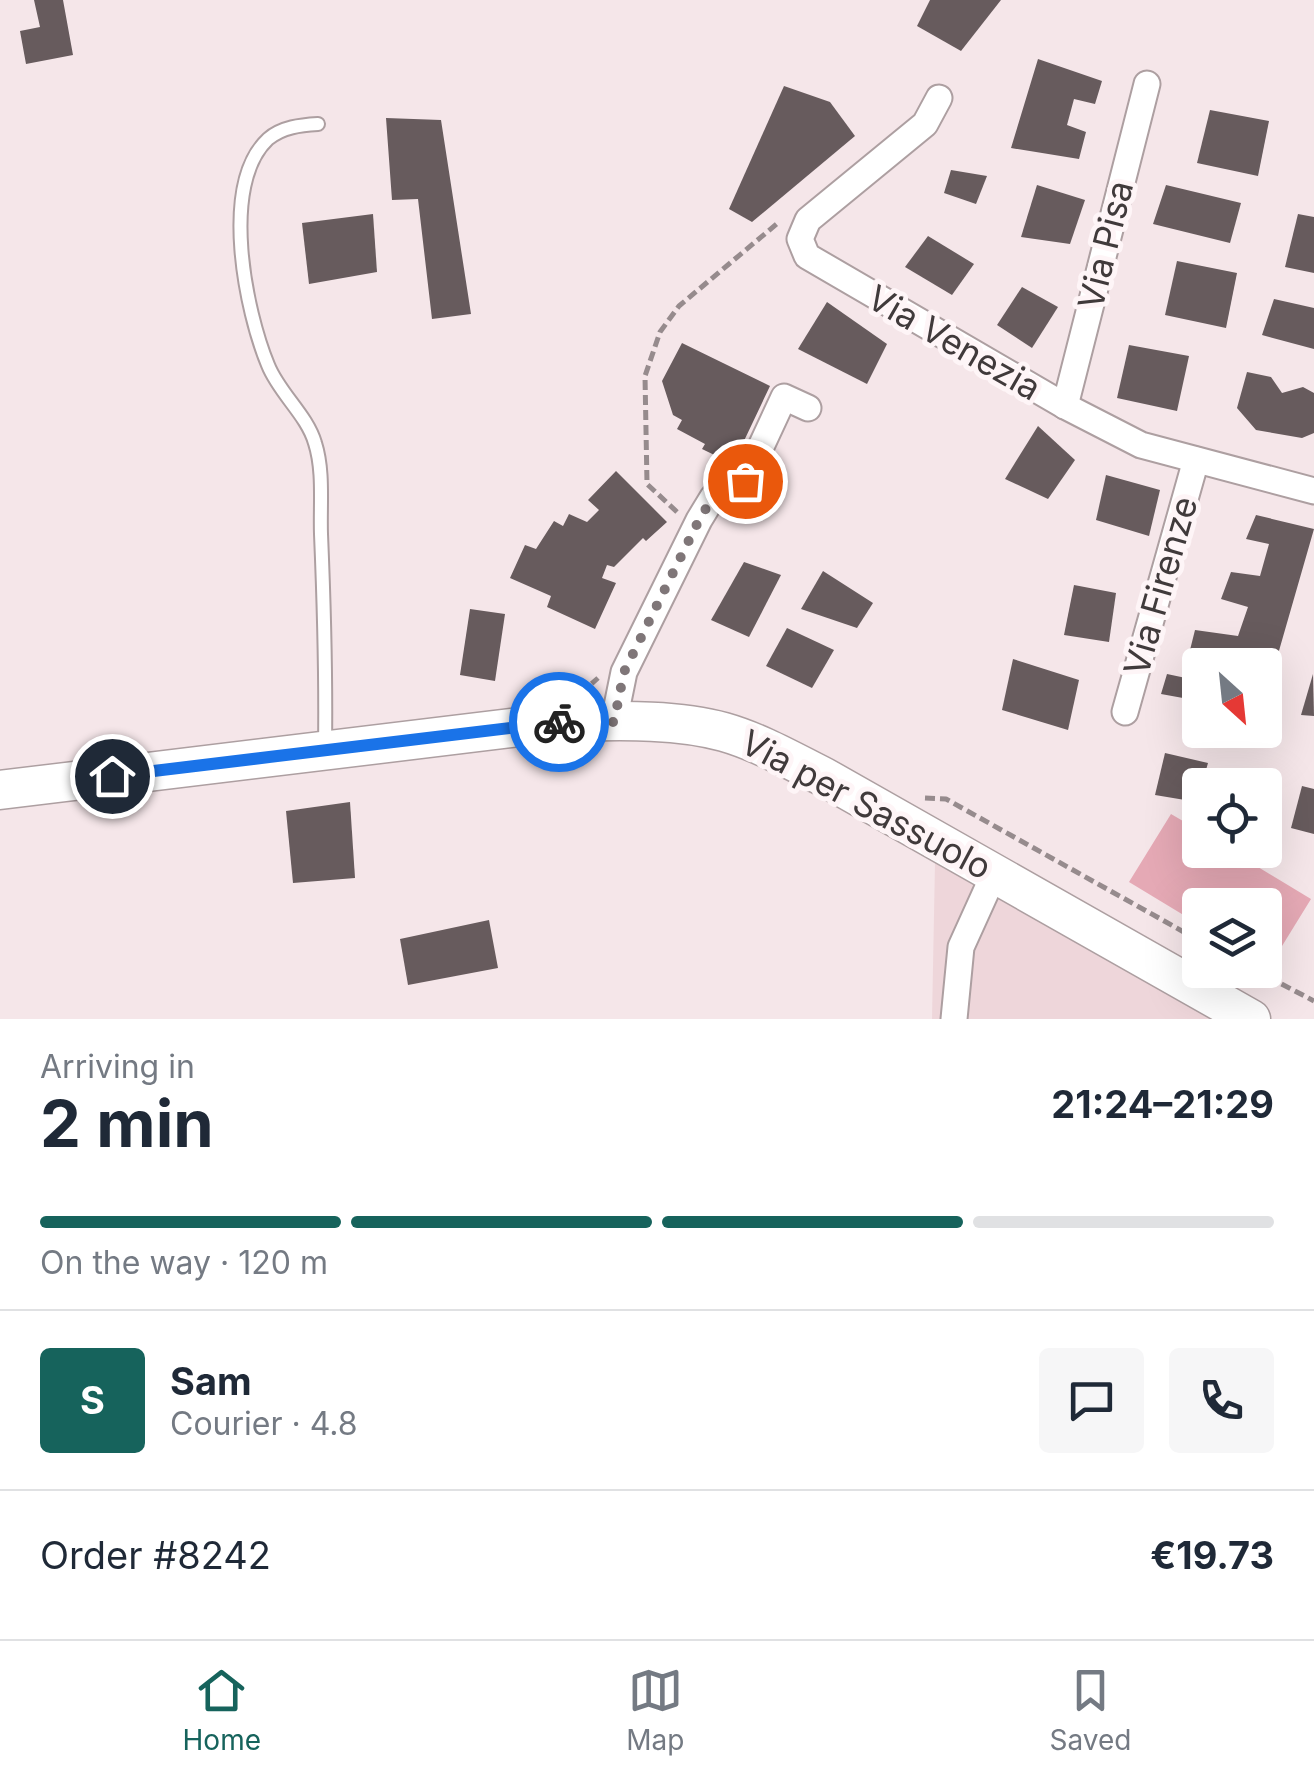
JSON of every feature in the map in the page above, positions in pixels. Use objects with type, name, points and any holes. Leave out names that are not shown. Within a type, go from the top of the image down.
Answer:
[{"type":"main road","name":"Via per Sassuolo","points":[[0,790],[490,729],[634,721],[723,732],[824,777],[1251,1019]]},
{"type":"street","name":"Via Pisa","points":[[1065,406],[1147,84]]},
{"type":"street","name":"Via Venezia","points":[[939,98],[925,124],[808,220],[802,230],[801,248],[814,263],[1065,406],[1141,444],[1314,491]]},
{"type":"street","points":[[614,722],[624,672],[713,497],[745,481],[784,397],[808,408]]},
{"type":"street","name":"Via Firenze","points":[[1125,712],[1196,460]]},
{"type":"street","points":[[954,1019],[960,947],[995,872]]},
{"type":"lane","points":[[318,124],[278,132],[256,156],[242,198],[242,252],[251,316],[269,368],[315,443],[326,674],[325,750]]},
{"type":"path","points":[[679,524],[676,508],[647,484],[645,376],[650,361],[660,332],[679,306],[781,221]]},
{"type":"path","points":[[1282,985],[1314,1002]]},
{"type":"shaded area","points":[[1171,814],[1182,820],[1182,868],[1260,868],[1311,899],[1282,946],[1282,888],[1182,888],[1182,914],[1129,882]]},
{"type":"shaded area","points":[[935,863],[1214,1019],[932,1019]]},
{"type":"building","points":[[34,0],[63,0],[73,55],[26,64],[20,31],[40,27]]},
{"type":"building","points":[[930,0],[1001,0],[961,51],[917,26]]},
{"type":"building","points":[[1038,59],[1102,81],[1095,104],[1074,99],[1067,125],[1086,132],[1079,159],[1011,148]]},
{"type":"building","points":[[784,86],[830,102],[855,136],[752,222],[729,209]]},
{"type":"building","points":[[1210,110],[1269,121],[1258,176],[1197,163]]},
{"type":"building","points":[[386,118],[441,120],[471,314],[432,319],[418,199],[392,200]]},
{"type":"building","points":[[951,170],[987,176],[976,204],[944,193]]},
{"type":"building","points":[[1037,185],[1085,200],[1070,244],[1021,237]]},
{"type":"building","points":[[1166,185],[1241,203],[1230,243],[1153,224]]},
{"type":"building","points":[[373,214],[377,272],[309,284],[302,223]]},
{"type":"building","points":[[1298,214],[1314,217],[1314,273],[1285,267]]},
{"type":"building","points":[[928,236],[974,264],[952,295],[905,267]]},
{"type":"building","points":[[1177,261],[1237,273],[1226,328],[1165,315]]},
{"type":"building","points":[[1022,287],[1058,307],[1032,348],[997,325]]},
{"type":"building","points":[[1274,299],[1314,308],[1314,349],[1262,335]]},
{"type":"building","points":[[827,302],[887,344],[867,384],[798,349]]},
{"type":"building","points":[[682,343],[770,386],[733,464],[702,449],[705,444],[677,429],[682,420],[673,415],[662,381]]},
{"type":"building","points":[[1129,345],[1189,356],[1177,411],[1117,398]]},
{"type":"building","points":[[1247,372],[1271,377],[1282,393],[1303,387],[1314,393],[1314,433],[1302,438],[1256,430],[1237,408]]},
{"type":"building","points":[[1038,426],[1075,460],[1048,499],[1005,479]]},
{"type":"building","points":[[616,471],[667,522],[646,541],[643,538],[614,567],[607,565],[602,578],[616,583],[595,629],[547,607],[551,596],[510,578],[525,545],[536,549],[554,521],[563,526],[569,514],[587,522],[599,510],[588,500]]},
{"type":"building","points":[[1106,475],[1160,490],[1149,536],[1096,520]]},
{"type":"building","points":[[1256,515],[1314,529],[1280,648],[1190,648],[1195,630],[1238,636],[1248,607],[1221,599],[1231,572],[1260,576],[1269,544],[1246,539]]},
{"type":"building","points":[[744,562],[781,575],[749,637],[711,620]]},
{"type":"building","points":[[823,571],[873,603],[857,628],[801,609]]},
{"type":"building","points":[[1074,585],[1116,593],[1109,642],[1064,635]]},
{"type":"building","points":[[470,609],[505,614],[495,681],[460,675]]},
{"type":"building","points":[[787,628],[834,650],[812,688],[766,666]]},
{"type":"building","points":[[1013,659],[1079,680],[1068,730],[1002,710]]},
{"type":"building","points":[[1167,674],[1182,677],[1182,698],[1161,694]]},
{"type":"building","points":[[1313,674],[1314,716],[1301,715]]},
{"type":"building","points":[[1165,753],[1208,763],[1207,768],[1182,768],[1182,800],[1155,795]]},
{"type":"building","points":[[1302,786],[1314,789],[1314,834],[1291,828]]},
{"type":"building","points":[[350,802],[355,878],[293,883],[286,811]]},
{"type":"building","points":[[489,920],[498,968],[408,985],[400,939]]},
{"type":"way so far","points":[[559,722],[614,722],[624,672],[699,520],[713,497],[745,481]]},
{"type":"route","points":[[112,776],[559,722]]}]
